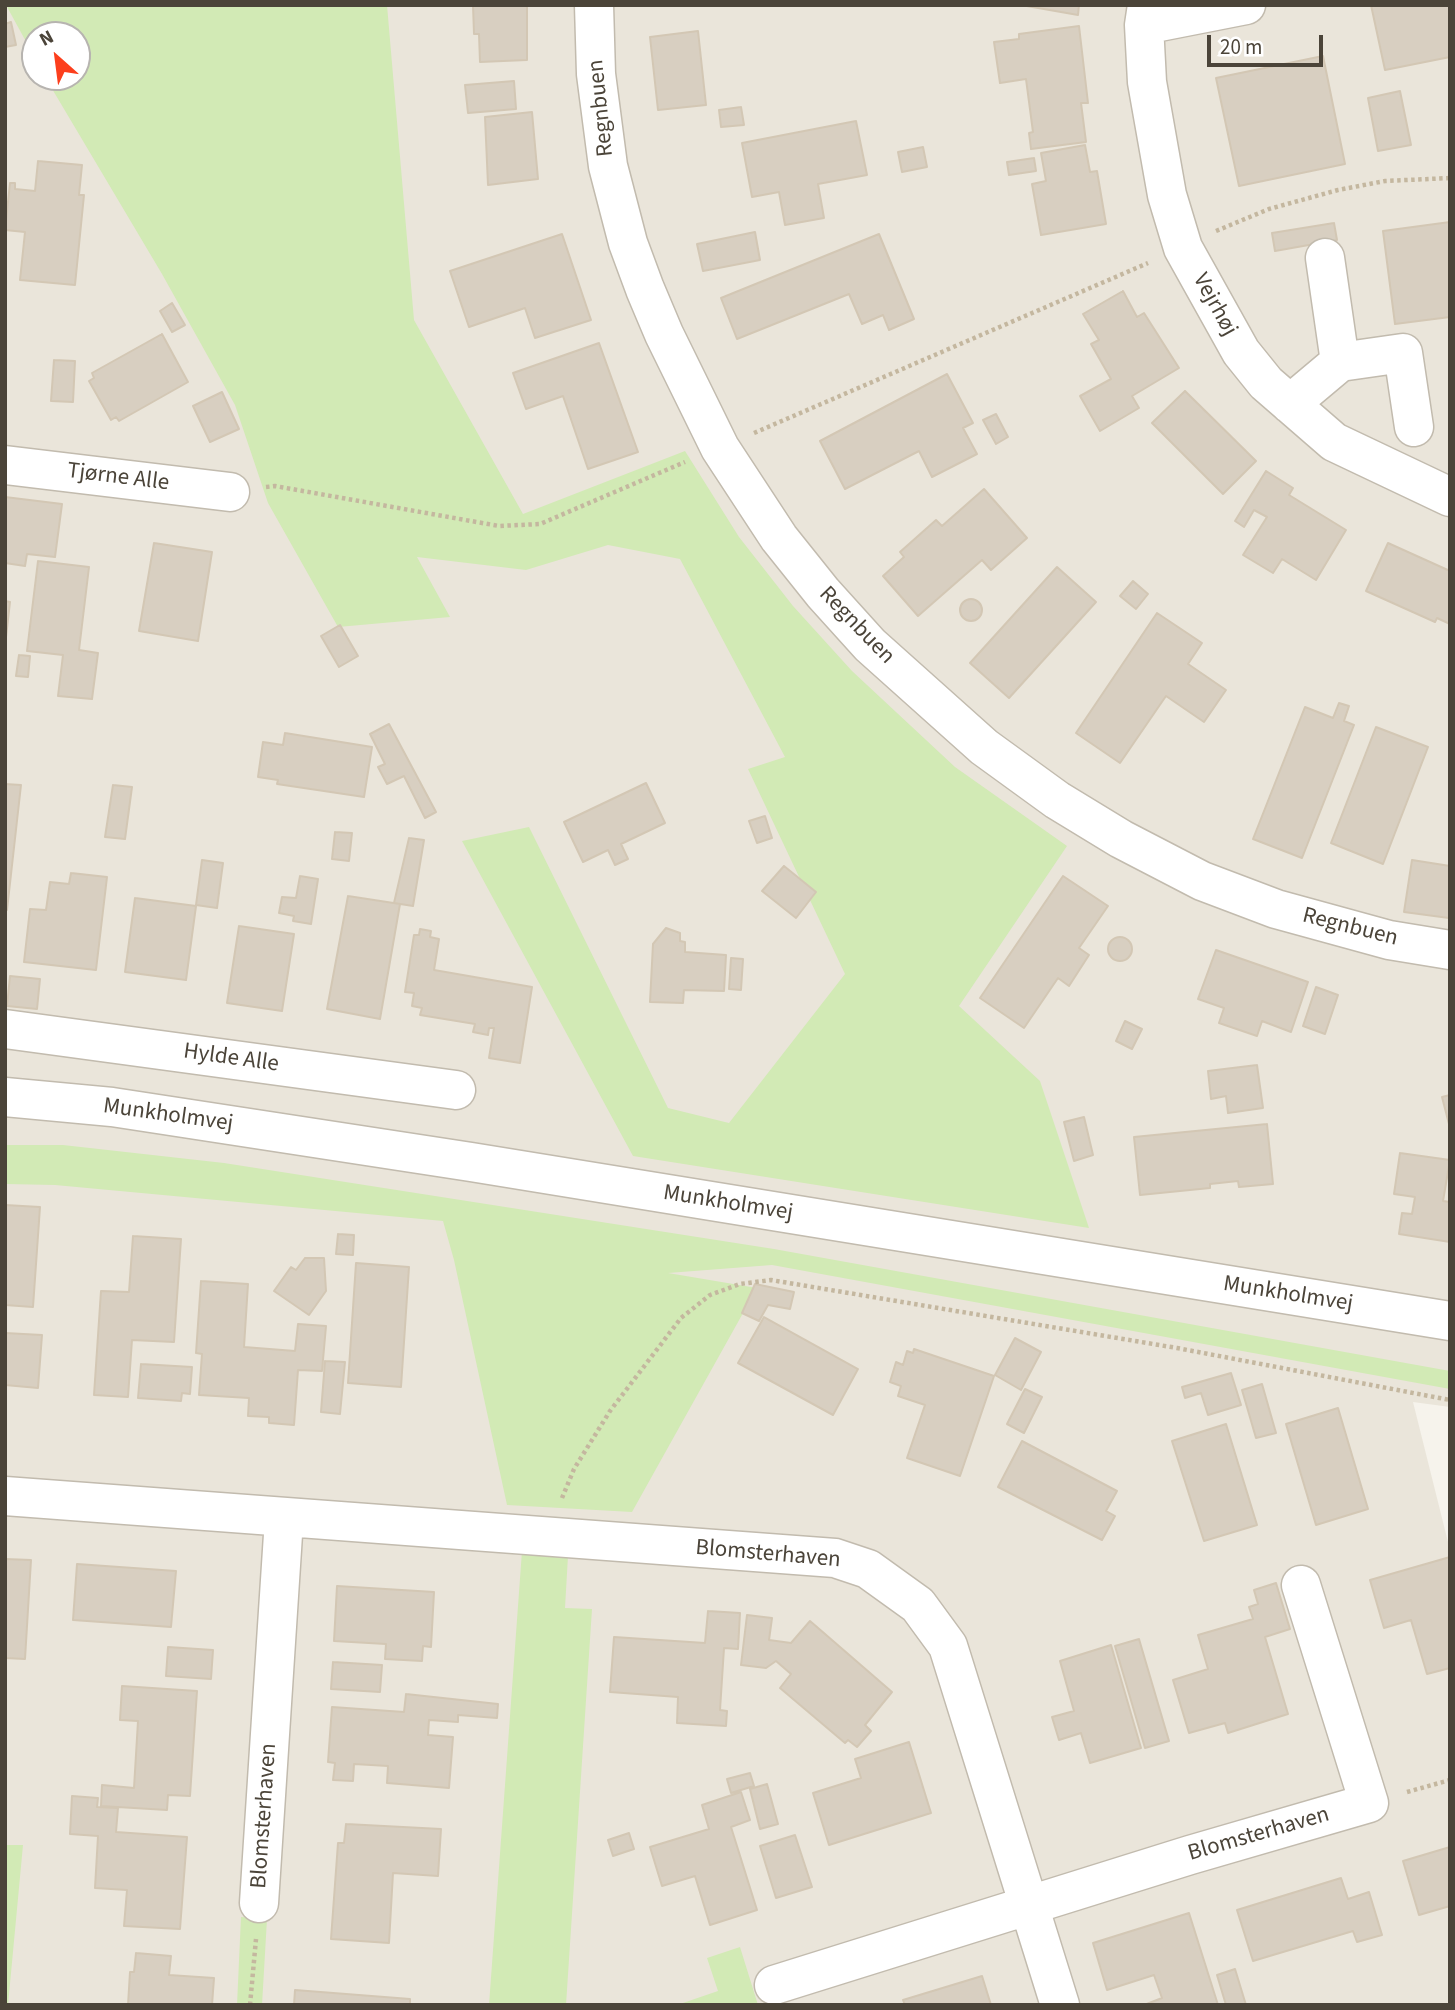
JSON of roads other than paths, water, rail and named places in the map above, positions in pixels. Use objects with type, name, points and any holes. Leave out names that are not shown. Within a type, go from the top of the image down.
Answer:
[{"type":"street","name":"Regnbuen","points":[[594,5],[596,74],[608,166],[628,243],[645,289],[667,341],[720,448],[779,538],[830,602],[870,645],[985,747],[1057,800],[1149,855],[1202,881],[1276,909],[1389,940],[1450,950]]},
{"type":"street","points":[[1145,15],[1246,5]]},
{"type":"street","name":"Vejrhøj","points":[[1145,15],[1147,82],[1156,138],[1183,248],[1241,352],[1266,383],[1334,442],[1450,497]]},
{"type":"street","points":[[1325,258],[1340,362]]},
{"type":"street","points":[[1290,404],[1340,362],[1403,354],[1414,427]]},
{"type":"street","name":"Tjørne Alle","points":[[5,465],[230,492]]},
{"type":"street","name":"Hylde Alle","points":[[5,1029],[456,1090]]},
{"type":"street","name":"Munkholmvej","points":[[5,1097],[112,1107],[471,1162],[1450,1321]]},
{"type":"street","name":"Blomsterhaven","points":[[5,1496],[284,1519],[835,1558],[868,1569],[899,1588],[918,1605],[948,1646],[1060,2005]]},
{"type":"street","name":"Blomsterhaven","points":[[259,1903],[284,1519]]},
{"type":"street","name":"Blomsterhaven","points":[[774,1985],[1369,1803],[1301,1585]]}]
